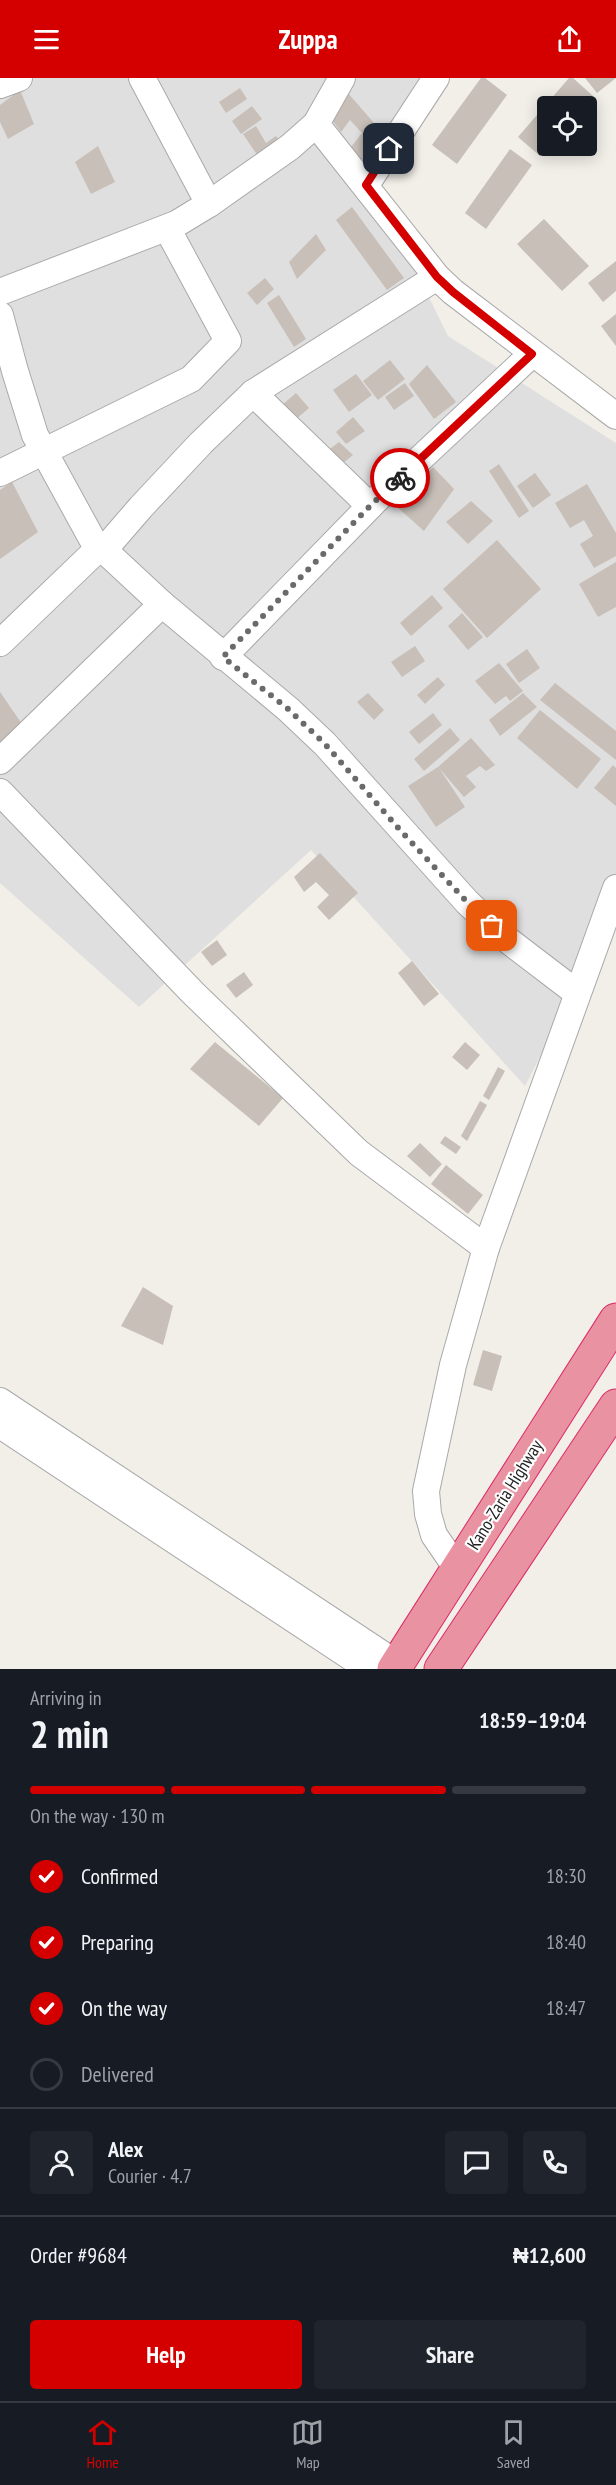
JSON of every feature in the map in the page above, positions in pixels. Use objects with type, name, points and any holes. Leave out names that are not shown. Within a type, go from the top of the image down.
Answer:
[{"type":"highway","name":"Kano-Zaria Highway","points":[[386,1667],[458,1570],[616,1320]]},
{"type":"highway","points":[[441,1669],[616,1406]]},
{"type":"street","points":[[0,85],[19,78]]},
{"type":"street","points":[[142,78],[209,204]]},
{"type":"street","points":[[366,185],[436,78]]},
{"type":"street","points":[[0,292],[167,228],[209,204],[290,147],[316,124],[340,79]]},
{"type":"street","points":[[316,124],[437,277],[532,354],[616,416]]},
{"type":"street","points":[[0,473],[192,380],[228,341],[167,228]]},
{"type":"street","points":[[0,643],[101,549],[253,393],[437,277]]},
{"type":"street","points":[[0,315],[35,435],[92,539],[223,657],[288,709],[325,744],[400,830],[474,909],[505,938],[577,993]]},
{"type":"street","points":[[223,657],[370,506],[532,354]]},
{"type":"street","points":[[253,393],[370,506]]},
{"type":"street","points":[[0,761],[162,604]]},
{"type":"street","points":[[0,792],[193,993],[359,1153],[486,1248]]},
{"type":"street","points":[[458,1570],[434,1535],[428,1514],[426,1491],[455,1356],[486,1248],[577,993],[609,929],[616,888]]},
{"type":"street","points":[[0,1401],[386,1667]]},
{"type":"street","points":[[0,1425],[386,1667]]},
{"type":"shaded area","points":[[0,78],[447,78],[376,190],[448,336],[616,443],[616,909],[525,1086],[311,850],[139,1007],[0,883]]},
{"type":"building","points":[[481,78],[485,78],[507,95],[457,164],[432,145]]},
{"type":"building","points":[[569,78],[573,78],[593,96],[553,96]]},
{"type":"building","points":[[585,78],[616,78],[597,93]]},
{"type":"building","points":[[240,88],[247,99],[226,113],[219,102]]},
{"type":"building","points":[[20,90],[34,124],[8,139],[0,122],[0,105]]},
{"type":"building","points":[[347,92],[374,123],[365,131],[367,134],[376,126],[383,134],[364,163],[351,147],[362,133],[350,120],[341,132],[330,117]]},
{"type":"building","points":[[252,106],[262,119],[241,134],[232,121]]},
{"type":"building","points":[[537,115],[537,153],[518,137]]},
{"type":"building","points":[[256,126],[266,143],[276,136],[283,146],[262,162],[243,134]]},
{"type":"building","points":[[98,146],[115,182],[91,194],[75,162]]},
{"type":"building","points":[[510,149],[532,165],[486,229],[465,213]]},
{"type":"building","points":[[352,207],[404,278],[387,290],[336,220]]},
{"type":"building","points":[[544,219],[589,266],[562,291],[517,244]]},
{"type":"building","points":[[316,234],[326,250],[297,279],[289,262]]},
{"type":"building","points":[[616,261],[616,291],[603,302],[588,283]]},
{"type":"building","points":[[265,278],[274,289],[257,305],[247,293]]},
{"type":"building","points":[[279,295],[306,339],[294,347],[267,303]]},
{"type":"building","points":[[616,314],[616,346],[601,326]]},
{"type":"building","points":[[390,360],[405,379],[378,400],[363,381]]},
{"type":"building","points":[[427,365],[456,402],[434,419],[409,384]]},
{"type":"building","points":[[356,374],[372,395],[349,412],[333,390]]},
{"type":"building","points":[[405,383],[414,396],[394,410],[385,397]]},
{"type":"building","points":[[296,393],[309,408],[288,426],[275,411]]},
{"type":"building","points":[[353,417],[365,431],[346,444],[336,432]]},
{"type":"building","points":[[339,442],[353,455],[336,469],[322,455]]},
{"type":"building","points":[[499,464],[529,511],[519,518],[489,471]]},
{"type":"building","points":[[433,467],[454,489],[424,531],[396,506]]},
{"type":"building","points":[[535,473],[551,495],[533,508],[517,486]]},
{"type":"building","points":[[12,482],[38,532],[0,559],[0,490]]},
{"type":"building","points":[[587,484],[616,533],[616,556],[594,568],[580,544],[593,536],[584,520],[570,528],[555,503]]},
{"type":"building","points":[[471,501],[493,521],[468,544],[446,522]]},
{"type":"building","points":[[497,540],[541,589],[487,638],[443,589]]},
{"type":"building","points":[[616,562],[616,607],[598,617],[579,584]]},
{"type":"building","points":[[432,595],[443,608],[411,636],[400,623]]},
{"type":"building","points":[[462,613],[483,637],[468,650],[448,626]]},
{"type":"building","points":[[415,646],[425,661],[402,677],[391,662]]},
{"type":"building","points":[[527,649],[540,668],[519,683],[506,664]]},
{"type":"building","points":[[499,663],[523,691],[510,701],[506,696],[495,704],[475,681]]},
{"type":"building","points":[[438,677],[445,685],[425,704],[417,695]]},
{"type":"building","points":[[555,683],[616,731],[616,760],[540,700]]},
{"type":"building","points":[[0,692],[22,724],[0,746]]},
{"type":"building","points":[[368,693],[384,710],[374,720],[357,702]]},
{"type":"building","points":[[523,693],[537,707],[500,736],[489,720]]},
{"type":"building","points":[[540,710],[601,759],[577,789],[517,738]]},
{"type":"building","points":[[433,713],[442,725],[419,744],[409,732]]},
{"type":"building","points":[[450,728],[460,740],[424,771],[414,759]]},
{"type":"building","points":[[471,738],[495,765],[486,771],[480,766],[466,776],[476,787],[464,797],[439,768],[465,807],[436,827],[408,786],[438,767]]},
{"type":"building","points":[[613,765],[616,768],[616,806],[594,788]]},
{"type":"building","points":[[320,853],[358,893],[329,920],[317,907],[329,895],[316,882],[304,892],[294,877]]},
{"type":"building","points":[[217,940],[227,955],[212,966],[201,952]]},
{"type":"building","points":[[412,961],[439,994],[424,1006],[398,973]]},
{"type":"building","points":[[244,972],[253,985],[236,998],[226,985]]},
{"type":"building","points":[[215,1042],[283,1098],[259,1126],[190,1069]]},
{"type":"building","points":[[465,1042],[480,1055],[467,1070],[452,1057]]},
{"type":"building","points":[[498,1067],[505,1071],[489,1100],[483,1096]]},
{"type":"building","points":[[480,1101],[487,1105],[467,1141],[461,1136]]},
{"type":"building","points":[[445,1136],[461,1147],[456,1154],[440,1143]]},
{"type":"building","points":[[420,1143],[442,1164],[430,1177],[407,1156]]},
{"type":"building","points":[[446,1165],[483,1195],[468,1214],[431,1184]]},
{"type":"building","points":[[143,1287],[173,1306],[163,1345],[121,1326]]},
{"type":"building","points":[[483,1350],[502,1356],[492,1391],[473,1385]]},
{"type":"way so far","points":[[400,478],[223,657],[288,709],[325,744],[400,830],[492,926]]},
{"type":"route","points":[[389,149],[366,185],[437,277],[532,354],[400,478]]}]
